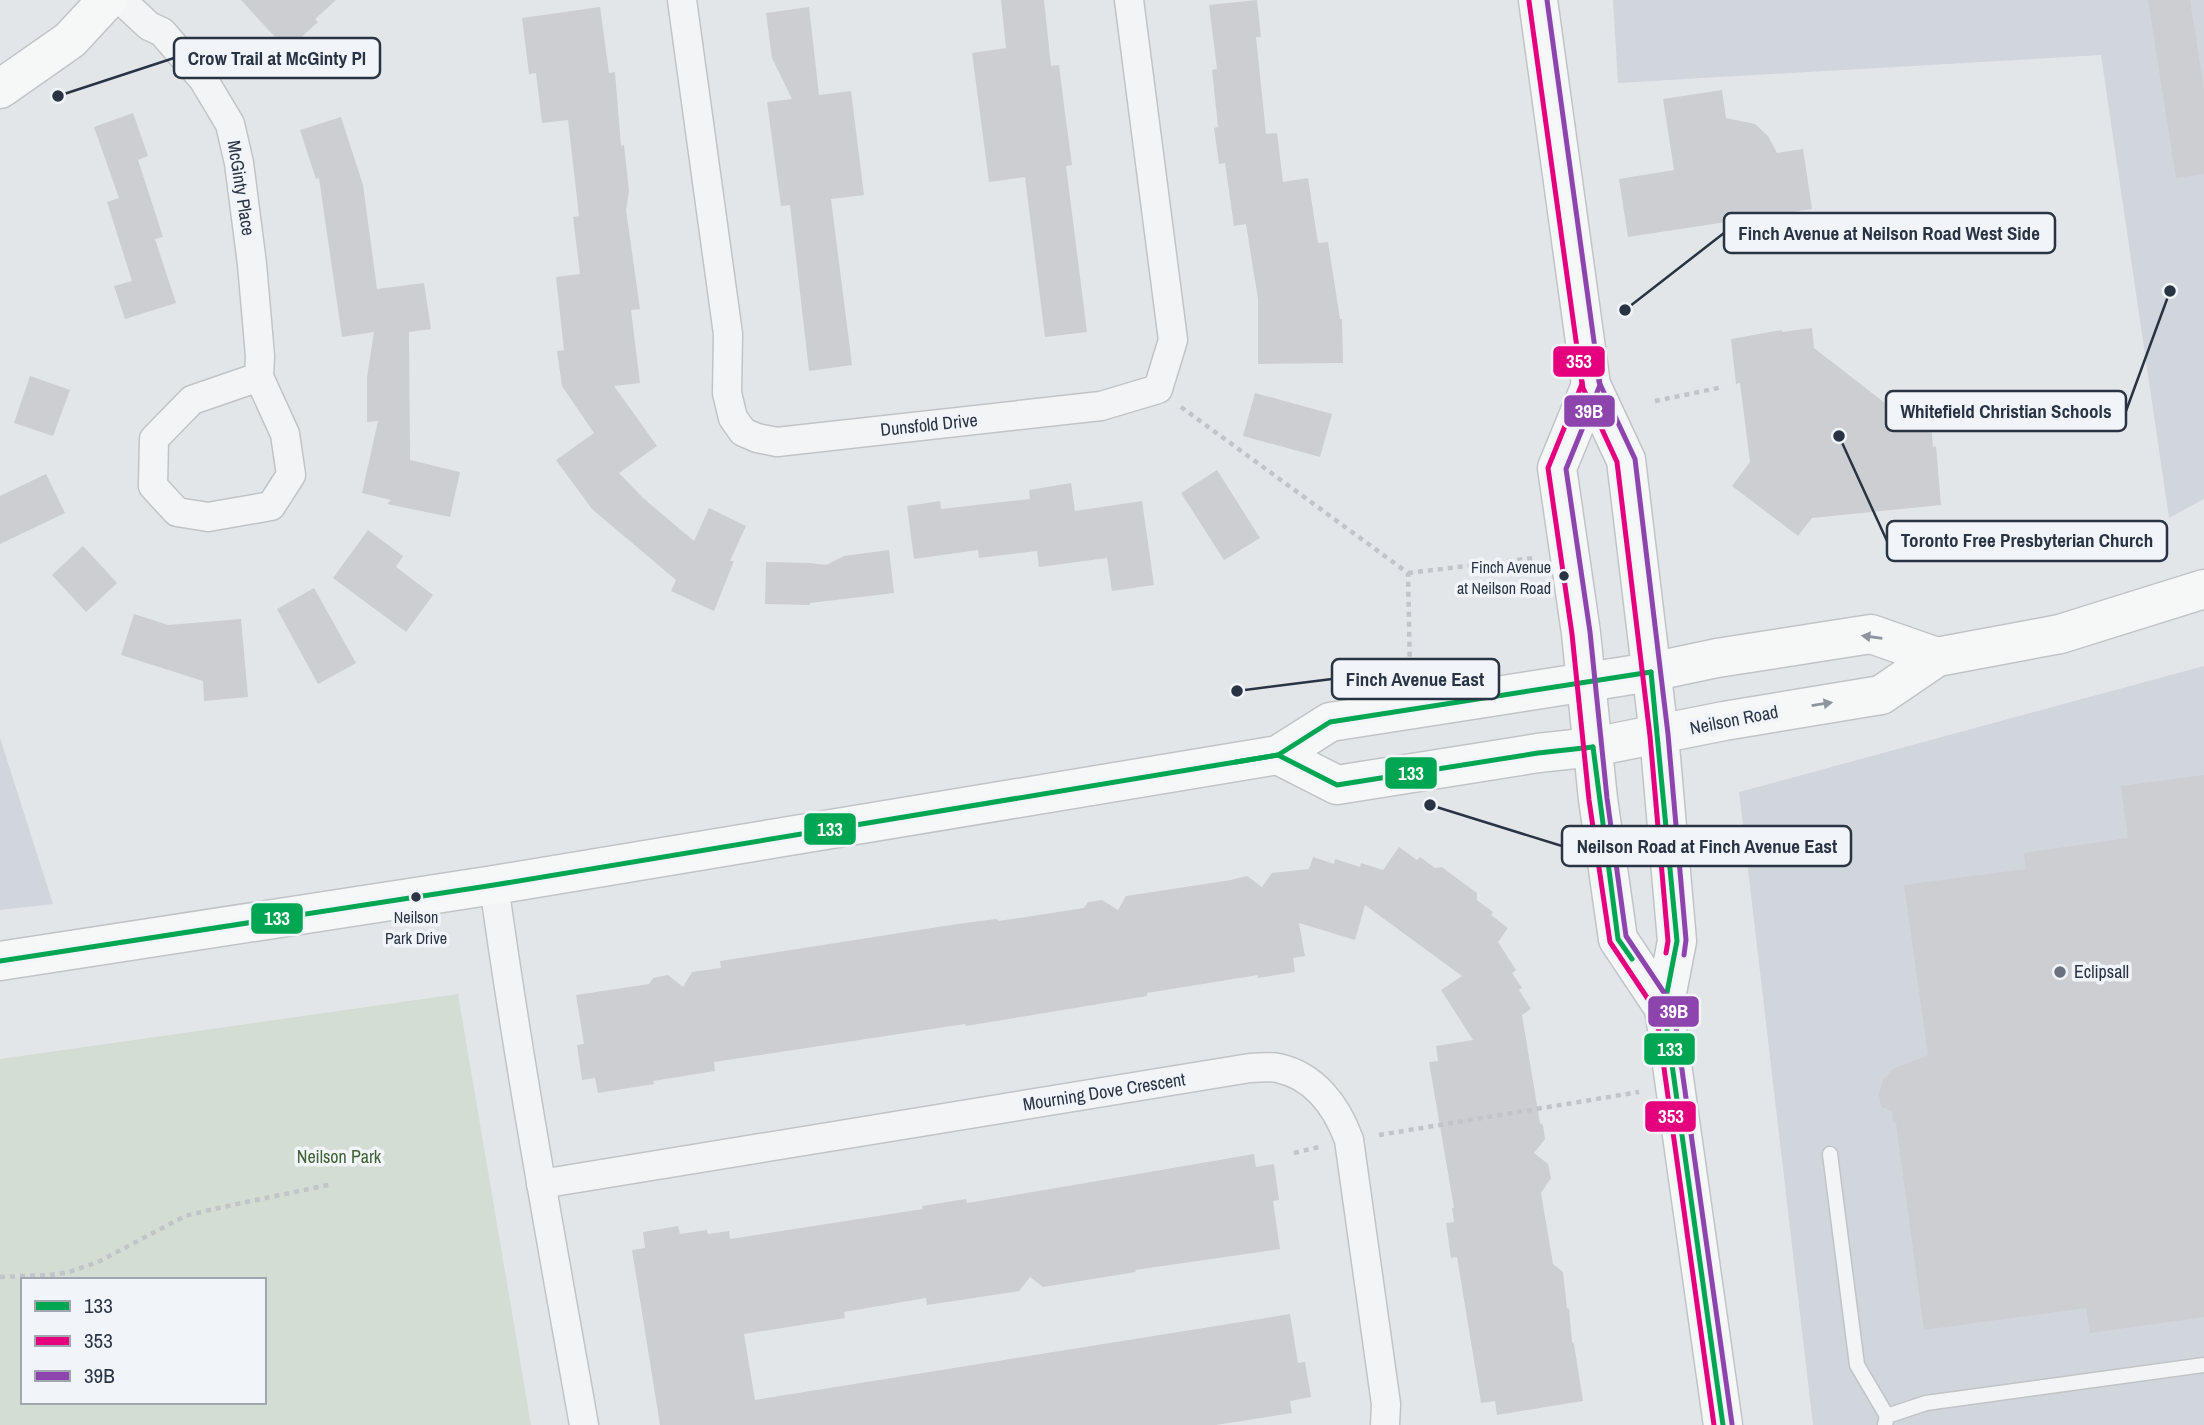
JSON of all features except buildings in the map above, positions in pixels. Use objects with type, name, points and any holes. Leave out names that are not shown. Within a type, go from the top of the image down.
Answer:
[{"type":"main road","points":[[0,89],[69,40],[107,0]]},
{"type":"main road","points":[[1538,0],[1591,385],[1626,460],[1658,735],[1677,941],[1664,1008],[1723,1425]]},
{"type":"main road","points":[[1591,385],[1557,468],[1581,634],[1618,939],[1664,1008]]},
{"type":"main road","name":"Neilson Road","points":[[1278,755],[1337,785],[1538,753],[1593,747],[1724,721],[1881,695],[1937,657],[2060,634],[2204,589]]},
{"type":"main road","name":"Neilson Road","points":[[0,961],[494,885],[1278,755],[1329,722],[1651,672],[1717,658],[1871,634],[1937,657]]},
{"type":"street","name":"McGinty Place","points":[[121,0],[149,26],[162,32],[203,79],[230,124],[239,163],[252,264],[260,356],[259,377],[285,434],[291,475],[271,506],[208,517],[177,512],[153,486],[154,439],[192,400],[259,377]]},
{"type":"street","name":"Dunsfold Drive","points":[[682,0],[727,334],[727,393],[733,418],[743,432],[777,442],[1101,406],[1158,389]]},
{"type":"street","points":[[1129,0],[1173,340],[1158,389]]},
{"type":"street","points":[[494,885],[541,1184],[584,1425]]},
{"type":"street","name":"Mourning Dove Crescent","points":[[541,1184],[1251,1068],[1278,1068],[1303,1078],[1323,1093],[1342,1120],[1349,1140],[1386,1404],[1385,1425]]},
{"type":"lane","points":[[1830,1154],[1857,1366],[1886,1420],[1926,1404],[2204,1365]]},
{"type":"path","points":[[1655,401],[1723,387]]},
{"type":"path","points":[[1158,389],[1408,573],[1570,553]]},
{"type":"path","points":[[1408,573],[1410,709]]},
{"type":"path","points":[[1294,1153],[1349,1140],[1675,1086]]},
{"type":"path","points":[[0,1277],[69,1272],[106,1258],[186,1216],[333,1184]]},
{"type":"shaded area","points":[[1613,0],[2204,0],[2204,499],[2169,518],[2101,55],[1618,83]]},
{"type":"shaded area","points":[[2204,666],[2204,1425],[1813,1425],[1739,792]]},
{"type":"shaded area","points":[[0,738],[53,904],[0,910]]},
{"type":"green space","name":"Neilson Park","points":[[458,994],[531,1425],[0,1425],[0,1059]]},
{"type":"transit line","name":"39B","points":[[1547,0],[1600,385],[1566,469],[1590,632],[1607,798],[1626,936],[1673,1006],[1732,1424]]},
{"type":"transit line","name":"353","points":[[1529,1],[1582,384],[1548,468],[1572,634],[1589,800],[1610,942],[1656,1011],[1714,1425]]},
{"type":"transit line","name":"39B","points":[[1595,348],[1599,382],[1635,459],[1668,734],[1686,940],[1684,955]]},
{"type":"transit line","name":"353","points":[[1577,350],[1583,388],[1617,462],[1650,736],[1668,941],[1666,953]]},
{"type":"transit line","name":"133","points":[[1651,672],[1677,941],[1664,1008],[1723,1425]]},
{"type":"transit line","name":"133","points":[[0,961],[494,885],[1278,755],[1330,722],[1651,672]]},
{"type":"transit line","name":"133","points":[[1593,747],[1618,939],[1632,959]]},
{"type":"transit line","name":"133","points":[[1236,762],[1278,755],[1337,785],[1538,753],[1593,747]]},
{"type":"place","name":"Crow Trail at McGinty Pl","points":[[58,96]]},
{"type":"place","name":"Whitefield Christian Schools","points":[[2170,291]]},
{"type":"place","name":"Finch Avenue at Neilson Road West Side","points":[[1625,310]]},
{"type":"place","name":"Toronto Free Presbyterian Church","points":[[1839,436]]},
{"type":"place","name":"Finch Avenue at Neilson Road","points":[[1564,576]]},
{"type":"place","name":"Finch Avenue East","points":[[1237,691]]},
{"type":"place","name":"Neilson Road at Finch Avenue East","points":[[1430,805]]},
{"type":"place","name":"Neilson Park Drive","points":[[416,897]]},
{"type":"place","name":"Eclipsall","points":[[2060,972]]}]
